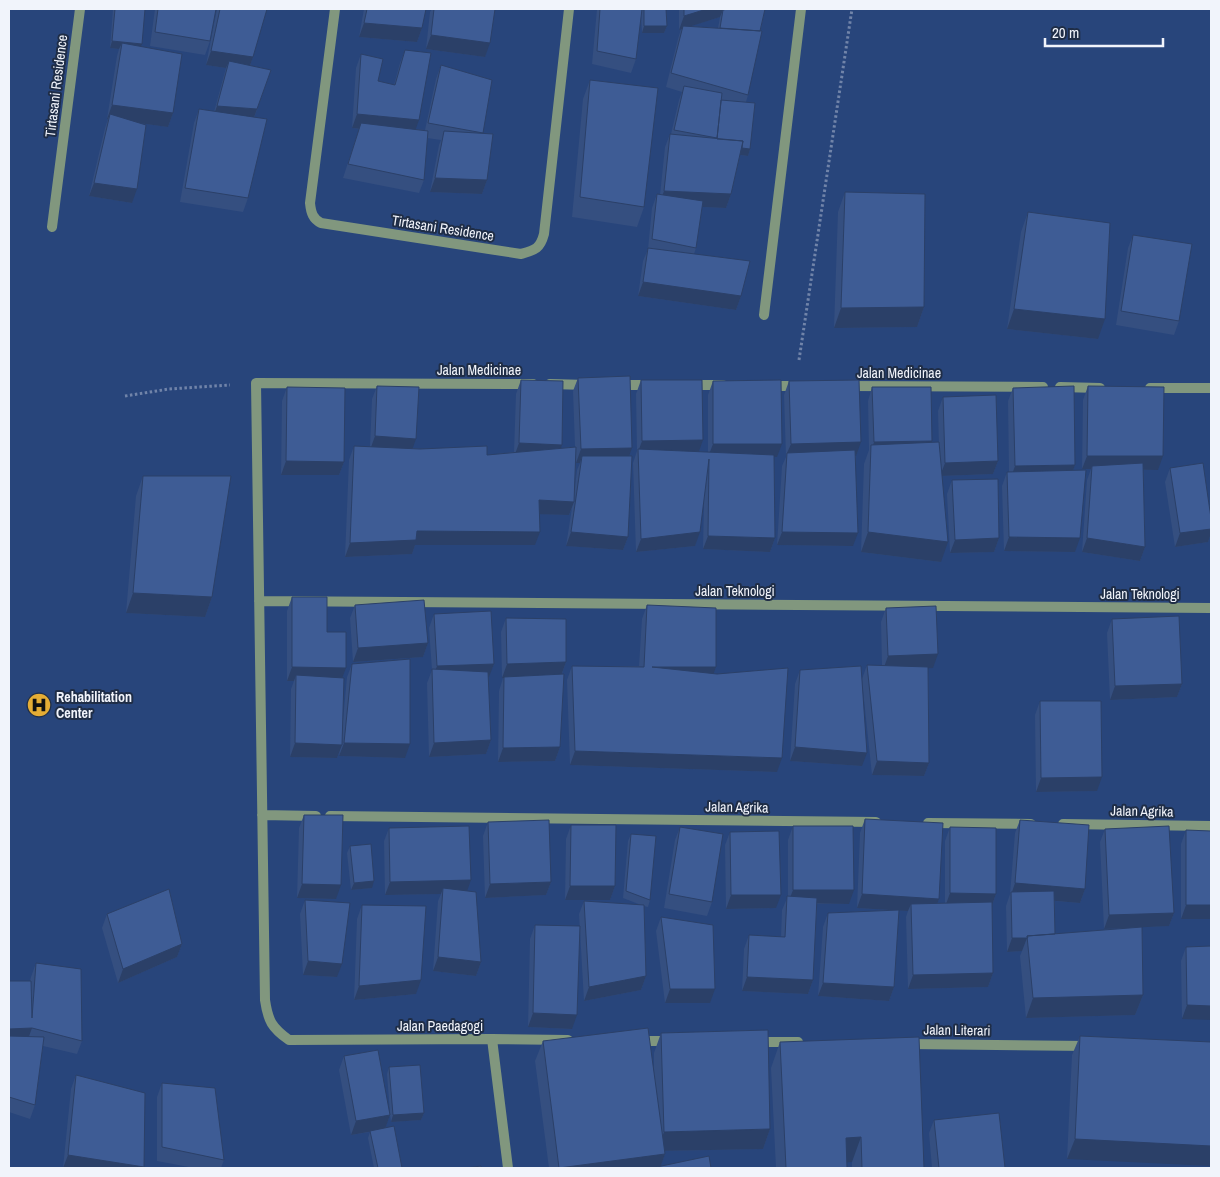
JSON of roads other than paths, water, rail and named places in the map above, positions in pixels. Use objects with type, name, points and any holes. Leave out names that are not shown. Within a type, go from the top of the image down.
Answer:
[{"type":"street","name":"Tirtasani Residence","points":[[52,227],[80,9]]},
{"type":"street","name":"Tirtasani Residence","points":[[335,9],[310,203],[312,214],[316,220],[321,224],[521,254],[534,251],[541,244],[544,234],[569,9]]},
{"type":"street","points":[[764,315],[801,9]]},
{"type":"street","name":"Jalan Medicinae","points":[[259,601],[256,383],[736,386]]},
{"type":"street","points":[[756,386],[801,386]]},
{"type":"street","name":"Jalan Medicinae","points":[[835,386],[1112,388]]},
{"type":"street","points":[[1142,388],[1211,388]]},
{"type":"street","points":[[259,601],[262,815]]},
{"type":"street","name":"Jalan Teknologi","points":[[259,601],[1211,608]]},
{"type":"street","name":"Jalan Agrika","points":[[262,815],[882,822]]},
{"type":"street","name":"Jalan Paedagogi","points":[[262,815],[265,1000],[268,1017],[276,1030],[289,1040],[305,1041],[492,1039],[508,1168]]},
{"type":"street","name":"Jalan Agrika","points":[[922,823],[1211,826]]},
{"type":"street","points":[[492,1039],[582,1040]]},
{"type":"street","points":[[622,1041],[682,1041]]},
{"type":"street","points":[[742,1042],[812,1043]]},
{"type":"street","name":"Jalan Literari","points":[[892,1044],[1101,1046]]},
{"type":"place","name":"Rehabilitation Center","points":[[39,705]]}]
